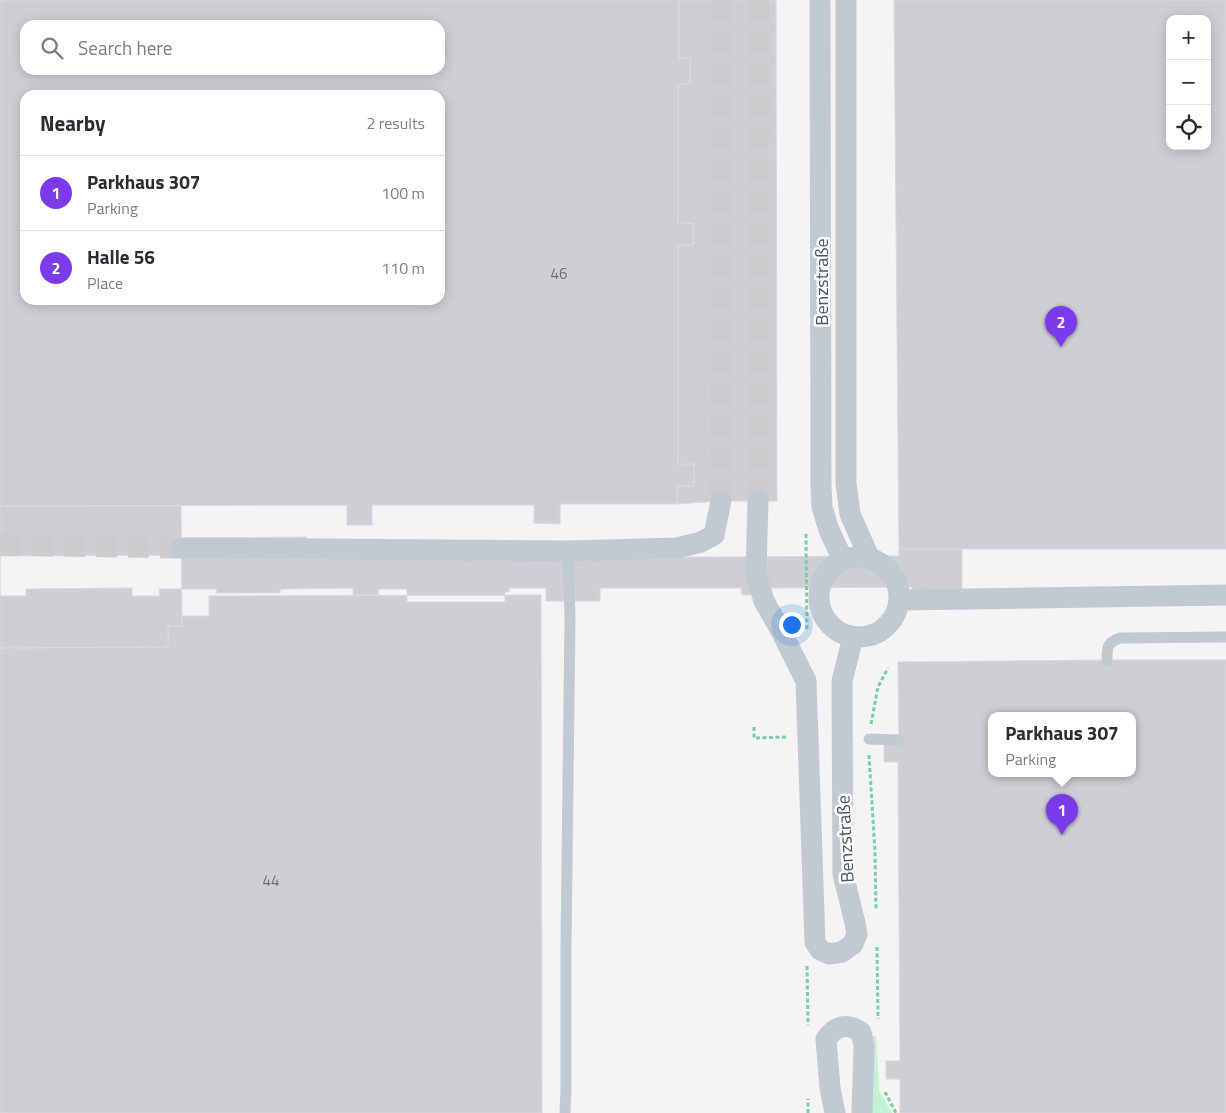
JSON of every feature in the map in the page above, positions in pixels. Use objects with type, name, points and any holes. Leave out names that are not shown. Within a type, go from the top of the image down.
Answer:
[{"type":"street","name":"Benzstraße","points":[[820,0],[821,486],[822,507],[829,530],[843,560]]},
{"type":"street","points":[[846,0],[846,483],[850,514],[869,557]]},
{"type":"street","points":[[181,548],[568,551],[676,548],[701,542],[714,535],[721,501]]},
{"type":"street","name":"Benzstraße","points":[[758,501],[756,574],[764,601],[806,681],[815,942],[820,950],[829,954],[842,952],[853,944],[857,934],[843,874],[842,681],[853,637]]},
{"type":"street","points":[[856,556],[869,557],[881,563],[891,572],[897,583],[901,600],[890,622],[880,631],[867,636],[853,637],[840,633],[822,615],[819,589],[824,577],[832,567],[843,560],[856,556]]},
{"type":"street","points":[[901,600],[1226,595]]},
{"type":"street","points":[[835,1113],[830,1088],[826,1039],[831,1032],[840,1027],[852,1026],[861,1032],[864,1046],[862,1113]]},
{"type":"lane","points":[[565,1113],[570,618],[568,551]]},
{"type":"lane","points":[[1108,660],[1107,650],[1112,641],[1120,638],[1226,637]]},
{"type":"lane","points":[[868,739],[899,740]]},
{"type":"path","points":[[876,910],[875,852],[868,739],[878,687],[888,668]]},
{"type":"path","points":[[754,727],[754,738],[777,737]]},
{"type":"path","points":[[876,939],[878,1026]]},
{"type":"path","points":[[882,1088],[896,1113]]},
{"type":"green space","points":[[868,1036],[876,1036],[879,1091],[892,1113],[872,1113]]},
{"type":"building","points":[[0,0],[679,0],[679,58],[690,58],[690,84],[678,84],[678,223],[693,223],[693,245],[678,245],[678,464],[694,464],[694,486],[677,486],[677,504],[560,504],[560,524],[534,523],[534,505],[372,505],[372,525],[347,525],[347,505],[0,506]]},
{"type":"building","points":[[679,0],[776,0],[777,501],[721,501],[677,504],[677,486],[694,486],[694,464],[678,464],[678,245],[693,245],[693,223],[678,223],[678,84],[690,84],[690,58],[679,58]]},
{"type":"building","points":[[894,0],[1226,0],[1226,549],[899,549]]},
{"type":"building","points":[[0,506],[181,506],[182,626],[168,626],[168,647],[0,648]]},
{"type":"building","points":[[306,537],[306,559],[899,556],[899,549],[962,549],[962,595],[912,595],[912,587],[768,588],[768,595],[742,595],[741,588],[600,588],[600,601],[546,601],[546,588],[509,588],[509,592],[505,592],[505,602],[407,602],[407,589],[378,589],[379,595],[353,595],[353,588],[280,589],[280,593],[216,593],[217,589],[159,589],[160,596],[132,596],[132,588],[26,589],[26,596],[0,596],[0,556],[184,555],[184,538]]},
{"type":"building","points":[[541,595],[542,1113],[0,1113],[0,648],[168,647],[168,626],[182,626],[182,616],[209,616],[209,596]]},
{"type":"building","points":[[1226,660],[1226,1113],[900,1113],[900,1079],[886,1079],[886,1061],[900,1061],[898,762],[884,762],[884,745],[899,740],[898,662]]},
{"type":"tunnel","points":[[721,501],[722,0]]},
{"type":"tunnel","points":[[758,0],[758,501]]},
{"type":"tunnel","points":[[0,545],[181,548]]},
{"type":"place","name":"Halle 56","points":[[1061,347]]},
{"type":"place","name":"Parkhaus 307","points":[[1062,835]]}]
